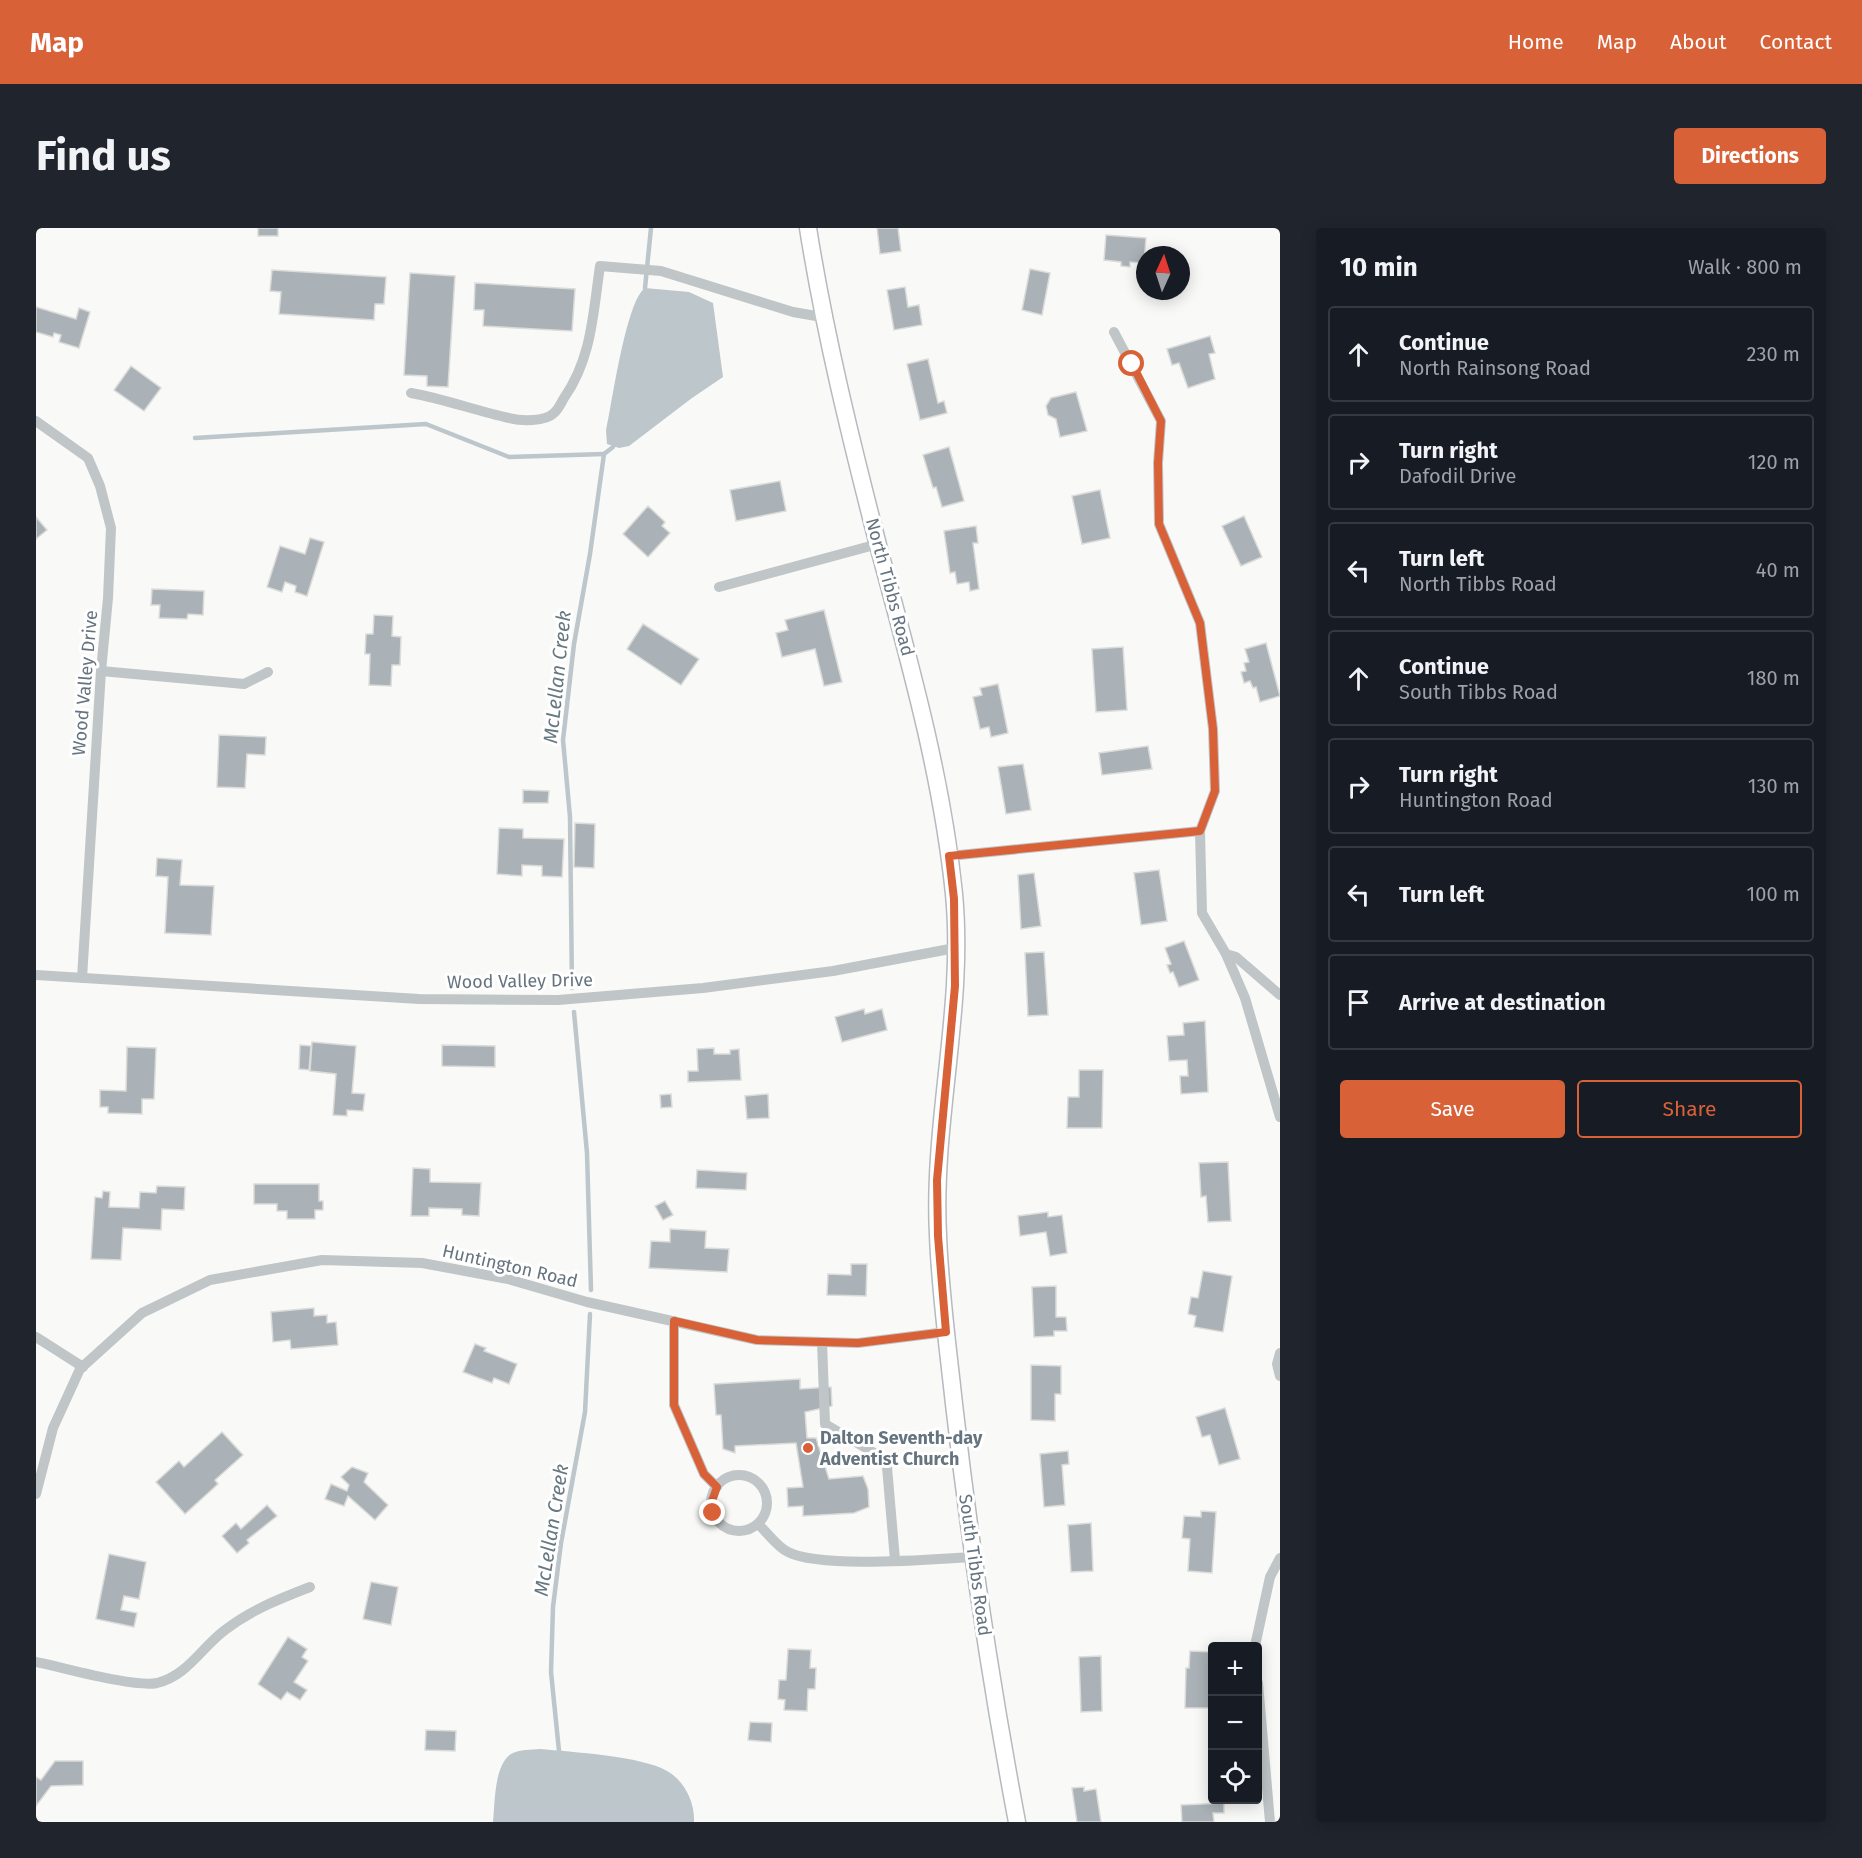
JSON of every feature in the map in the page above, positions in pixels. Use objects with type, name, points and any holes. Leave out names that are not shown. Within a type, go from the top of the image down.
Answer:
[{"type":"street","name":"North Tibbs Road","points":[[808,228],[822,317],[878,544],[906,646],[949,856],[954,899],[955,948]]},
{"type":"street","points":[[411,393],[441,398],[511,419],[540,419],[554,414],[572,387],[584,362],[593,329],[600,266],[661,270],[793,312],[822,317]]},
{"type":"street","points":[[1114,332],[1161,421],[1158,463],[1159,524],[1200,623],[1213,729],[1215,791],[1200,831],[1202,913],[1226,954],[1245,998],[1280,1117]]},
{"type":"street","name":"Wood Valley Drive","points":[[36,421],[88,458],[100,486],[111,528],[82,978]]},
{"type":"street","points":[[719,587],[878,544]]},
{"type":"street","points":[[101,671],[244,684],[268,672]]},
{"type":"street","points":[[949,856],[1200,831]]},
{"type":"street","name":"Wood Valley Drive","points":[[36,975],[419,999],[558,1000],[703,988],[833,971],[955,948]]},
{"type":"street","name":"South Tibbs Road","points":[[955,948],[950,1058],[937,1180],[938,1236],[946,1332],[974,1557],[994,1702],[1017,1822]]},
{"type":"street","points":[[1226,954],[1236,957],[1280,995]]},
{"type":"street","name":"Huntington Road","points":[[36,1494],[53,1428],[84,1366],[142,1313],[210,1280],[321,1260],[422,1263],[508,1279],[587,1302],[757,1340],[858,1343],[946,1332]]},
{"type":"street","points":[[674,1321],[674,1405],[704,1474],[717,1487]]},
{"type":"street","points":[[36,1337],[84,1366]]},
{"type":"street","points":[[822,1341],[825,1424],[876,1454],[887,1467],[895,1560]]},
{"type":"street","points":[[1280,1353],[1277,1364],[1280,1376]]},
{"type":"street","points":[[741,1476],[758,1483],[766,1499],[764,1516],[758,1524],[741,1531],[732,1530],[717,1521],[711,1504],[717,1487],[732,1477],[741,1476]]},
{"type":"street","points":[[758,1524],[788,1552],[817,1559],[895,1560],[974,1557]]},
{"type":"street","points":[[1257,1642],[1270,1577],[1280,1558]]},
{"type":"street","points":[[36,1662],[115,1680],[156,1683],[192,1665],[222,1632],[252,1611],[310,1587]]},
{"type":"street","points":[[1258,1696],[1270,1822]]},
{"type":"shaded area","points":[[645,288],[689,292],[713,303],[723,377],[629,446],[619,448],[607,444],[606,431],[626,332],[638,297]]},
{"type":"shaded area","points":[[540,1749],[624,1758],[667,1771],[688,1793],[693,1807],[694,1822],[493,1822],[496,1785],[505,1759],[518,1751]]},
{"type":"building","points":[[258,228],[278,228],[278,236],[258,236]]},
{"type":"building","points":[[877,228],[898,228],[901,251],[880,254]]},
{"type":"building","points":[[1106,235],[1146,238],[1145,246],[1136,246],[1136,262],[1130,262],[1130,267],[1121,266],[1121,262],[1104,260]]},
{"type":"building","points":[[1030,269],[1050,273],[1042,315],[1022,310]]},
{"type":"building","points":[[272,270],[386,277],[384,304],[375,304],[374,320],[279,314],[281,292],[270,291]]},
{"type":"building","points":[[410,273],[455,276],[448,387],[427,386],[427,376],[404,375]]},
{"type":"building","points":[[475,283],[575,289],[572,331],[483,326],[484,310],[474,310]]},
{"type":"building","points":[[905,287],[908,307],[919,305],[922,325],[894,330],[887,290]]},
{"type":"building","points":[[36,307],[76,319],[79,308],[90,312],[79,348],[59,342],[61,335],[54,333],[53,337],[36,332]]},
{"type":"building","points":[[1210,336],[1215,353],[1209,354],[1215,379],[1188,388],[1179,363],[1172,365],[1167,349]]},
{"type":"building","points":[[928,359],[938,403],[944,401],[947,413],[920,420],[907,364]]},
{"type":"building","points":[[131,366],[161,388],[144,411],[114,390]]},
{"type":"building","points":[[1076,392],[1087,431],[1060,437],[1056,419],[1048,415],[1046,406],[1051,398]]},
{"type":"building","points":[[949,447],[964,501],[942,507],[936,487],[933,488],[923,455]]},
{"type":"building","points":[[780,481],[786,511],[736,521],[730,490]]},
{"type":"building","points":[[1100,490],[1110,538],[1082,544],[1072,496]]},
{"type":"building","points":[[648,506],[665,522],[662,526],[670,533],[648,557],[623,534]]},
{"type":"building","points":[[1244,516],[1262,557],[1241,566],[1222,526]]},
{"type":"building","points":[[36,517],[47,530],[36,539]]},
{"type":"building","points":[[976,526],[978,543],[973,543],[979,589],[970,591],[969,582],[957,584],[955,572],[950,573],[944,531]]},
{"type":"building","points":[[310,538],[324,542],[307,596],[295,592],[296,586],[285,582],[282,592],[267,587],[280,546],[305,554]]},
{"type":"building","points":[[152,589],[204,591],[203,615],[188,614],[187,619],[159,618],[160,605],[151,605]]},
{"type":"building","points":[[824,610],[842,682],[824,686],[815,649],[782,657],[776,633],[788,630],[785,620]]},
{"type":"building","points":[[374,615],[393,616],[392,636],[401,637],[400,665],[392,665],[391,686],[369,685],[370,654],[365,654],[366,634],[373,634]]},
{"type":"building","points":[[643,624],[699,659],[681,685],[627,649]]},
{"type":"building","points":[[1266,643],[1280,696],[1260,702],[1256,687],[1253,688],[1250,681],[1244,683],[1241,672],[1246,671],[1244,663],[1249,662],[1245,649]]},
{"type":"building","points":[[1123,647],[1127,710],[1096,712],[1092,649]]},
{"type":"building","points":[[998,684],[1008,733],[991,737],[989,727],[980,729],[973,697],[982,695],[980,688]]},
{"type":"building","points":[[219,735],[266,737],[265,755],[247,754],[245,788],[217,787]]},
{"type":"building","points":[[1148,746],[1152,769],[1102,775],[1099,753]]},
{"type":"building","points":[[1023,764],[1031,810],[1006,814],[998,767]]},
{"type":"building","points":[[523,790],[549,791],[548,803],[523,803]]},
{"type":"building","points":[[575,823],[595,824],[594,868],[574,867]]},
{"type":"building","points":[[499,828],[523,829],[523,838],[564,839],[562,877],[542,876],[542,866],[522,865],[522,876],[497,874]]},
{"type":"building","points":[[157,858],[182,860],[180,885],[214,886],[211,935],[165,933],[168,877],[156,876]]},
{"type":"building","points":[[1159,870],[1167,921],[1141,925],[1134,873]]},
{"type":"building","points":[[1034,873],[1041,926],[1021,929],[1018,875]]},
{"type":"building","points":[[1184,941],[1199,980],[1179,987],[1173,972],[1170,973],[1167,965],[1171,964],[1165,948]]},
{"type":"building","points":[[1044,952],[1048,1015],[1028,1016],[1025,953]]},
{"type":"building","points":[[864,1009],[865,1014],[882,1009],[887,1030],[842,1042],[835,1017]]},
{"type":"building","points":[[1205,1021],[1208,1092],[1181,1094],[1180,1076],[1188,1076],[1187,1060],[1169,1061],[1167,1036],[1184,1035],[1183,1023]]},
{"type":"building","points":[[312,1042],[356,1046],[352,1093],[365,1094],[363,1111],[347,1110],[347,1116],[333,1115],[336,1074],[310,1071]]},
{"type":"building","points":[[300,1045],[311,1046],[309,1070],[299,1069]]},
{"type":"building","points":[[442,1045],[495,1046],[495,1067],[442,1066]]},
{"type":"building","points":[[127,1047],[156,1048],[154,1099],[142,1099],[142,1114],[108,1113],[108,1107],[100,1107],[100,1090],[126,1091]]},
{"type":"building","points":[[714,1048],[714,1054],[730,1054],[730,1050],[739,1049],[741,1080],[688,1082],[688,1071],[698,1071],[697,1049]]},
{"type":"building","points":[[1079,1070],[1103,1070],[1102,1128],[1067,1128],[1068,1097],[1079,1097]]},
{"type":"building","points":[[671,1094],[672,1107],[661,1108],[660,1095]]},
{"type":"building","points":[[768,1094],[769,1118],[747,1119],[745,1096]]},
{"type":"building","points":[[1228,1162],[1231,1221],[1208,1222],[1206,1196],[1201,1197],[1199,1163]]},
{"type":"building","points":[[413,1168],[430,1169],[430,1182],[481,1183],[479,1216],[462,1215],[462,1209],[429,1208],[429,1216],[411,1216]]},
{"type":"building","points":[[697,1170],[747,1173],[746,1190],[696,1188]]},
{"type":"building","points":[[254,1184],[319,1184],[319,1201],[323,1201],[323,1210],[315,1210],[315,1219],[287,1219],[287,1211],[277,1211],[277,1204],[254,1204]]},
{"type":"building","points":[[157,1186],[185,1187],[184,1210],[162,1209],[161,1230],[123,1228],[121,1260],[91,1259],[95,1197],[102,1198],[103,1191],[110,1192],[109,1207],[139,1208],[140,1192],[156,1193]]},
{"type":"building","points":[[665,1201],[673,1215],[663,1220],[655,1206]]},
{"type":"building","points":[[1048,1212],[1048,1217],[1062,1215],[1067,1253],[1050,1256],[1046,1232],[1020,1236],[1018,1216]]},
{"type":"building","points":[[670,1229],[706,1231],[705,1248],[729,1249],[727,1272],[649,1268],[651,1241],[670,1242]]},
{"type":"building","points":[[851,1264],[867,1264],[866,1296],[827,1295],[828,1274],[851,1275]]},
{"type":"building","points":[[1203,1271],[1232,1276],[1223,1332],[1194,1327],[1196,1316],[1188,1314],[1191,1297],[1198,1298]]},
{"type":"building","points":[[1056,1286],[1056,1317],[1066,1317],[1067,1331],[1054,1331],[1054,1336],[1034,1337],[1032,1287]]},
{"type":"building","points":[[314,1308],[314,1316],[327,1315],[327,1323],[336,1322],[338,1345],[291,1349],[290,1340],[273,1342],[271,1312]]},
{"type":"building","points":[[475,1344],[486,1348],[484,1351],[517,1364],[509,1384],[494,1378],[492,1383],[463,1372]]},
{"type":"building","points":[[1031,1365],[1061,1366],[1061,1394],[1055,1394],[1055,1421],[1031,1420]]},
{"type":"building","name":"Dalton Seventh-day Adventist Church","points":[[800,1379],[800,1389],[831,1387],[832,1406],[805,1412],[807,1438],[816,1438],[829,1479],[863,1476],[868,1489],[869,1507],[854,1513],[803,1516],[803,1506],[788,1507],[787,1488],[803,1487],[796,1443],[735,1446],[735,1453],[723,1449],[721,1415],[716,1415],[714,1384]]},
{"type":"building","points":[[1225,1408],[1240,1459],[1219,1465],[1210,1435],[1202,1437],[1196,1417]]},
{"type":"building","points":[[222,1432],[243,1455],[215,1480],[218,1484],[185,1514],[156,1482],[179,1461],[184,1467]]},
{"type":"building","points":[[1068,1451],[1069,1464],[1062,1465],[1065,1505],[1044,1507],[1040,1454]]},
{"type":"building","points":[[352,1467],[368,1473],[364,1482],[388,1505],[375,1520],[348,1496],[344,1506],[325,1499],[331,1484],[347,1491],[349,1485],[341,1477]]},
{"type":"building","points":[[267,1505],[277,1516],[247,1540],[249,1543],[237,1553],[222,1536],[236,1523],[241,1529]]},
{"type":"building","points":[[1201,1511],[1216,1512],[1212,1573],[1188,1571],[1190,1539],[1182,1538],[1184,1516],[1201,1517]]},
{"type":"building","points":[[1091,1523],[1093,1571],[1071,1572],[1068,1525]]},
{"type":"building","points":[[109,1554],[146,1562],[139,1599],[124,1596],[121,1610],[137,1613],[134,1627],[96,1619]]},
{"type":"building","points":[[371,1582],[398,1587],[391,1625],[363,1619]]},
{"type":"building","points":[[288,1637],[307,1649],[302,1657],[308,1661],[294,1682],[307,1690],[300,1700],[287,1692],[281,1700],[258,1684]]},
{"type":"building","points":[[788,1649],[811,1650],[810,1668],[816,1668],[815,1689],[808,1689],[807,1711],[784,1710],[785,1700],[778,1699],[779,1680],[786,1680]]},
{"type":"building","points":[[1190,1651],[1208,1652],[1208,1708],[1185,1708],[1186,1668],[1189,1668]]},
{"type":"building","points":[[1101,1656],[1102,1711],[1081,1712],[1079,1657]]},
{"type":"building","points":[[750,1722],[772,1723],[771,1742],[748,1740]]},
{"type":"building","points":[[426,1730],[456,1731],[455,1751],[425,1750]]},
{"type":"building","points":[[55,1761],[83,1761],[83,1785],[51,1786],[36,1806],[36,1777],[41,1780]]},
{"type":"building","points":[[1084,1787],[1084,1791],[1096,1789],[1101,1822],[1077,1822],[1072,1788]]},
{"type":"building","points":[[1224,1804],[1224,1813],[1213,1813],[1214,1822],[1182,1822],[1181,1805]]},
{"type":"waterway","name":"McLellan Creek","points":[[645,288],[651,228]]},
{"type":"waterway","points":[[195,438],[426,424],[509,457],[604,454]]},
{"type":"waterway","name":"McLellan Creek","points":[[572,988],[570,817],[563,740],[574,644],[604,454],[613,447]]},
{"type":"waterway","name":"McLellan Creek","points":[[574,1012],[587,1153],[591,1290]]},
{"type":"waterway","name":"McLellan Creek","points":[[559,1751],[551,1672],[553,1607],[561,1543],[585,1412],[590,1314]]},
{"type":"place","name":"Dalton Seventh-day Adventist Church","points":[[808,1448]]},
{"type":"route","points":[[713,1513],[712,1495],[717,1487],[704,1474],[674,1405],[674,1321],[757,1340],[858,1343],[946,1332],[938,1236],[937,1180],[955,986],[954,899],[949,856],[1200,831],[1215,791],[1213,729],[1200,623],[1159,524],[1158,463],[1161,421],[1132,364]]}]
